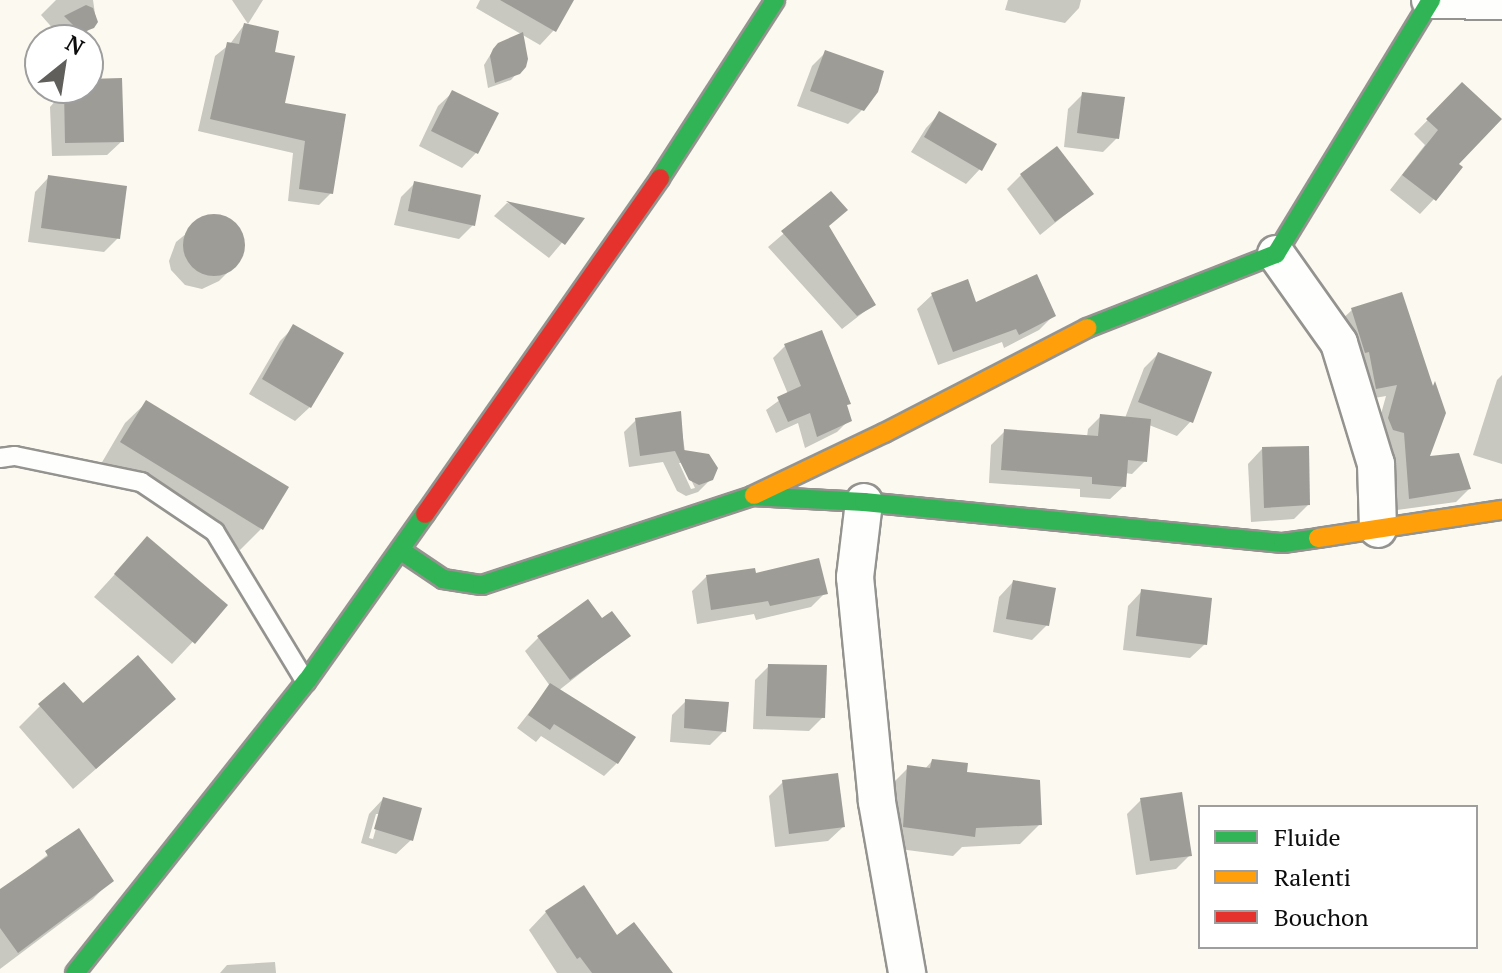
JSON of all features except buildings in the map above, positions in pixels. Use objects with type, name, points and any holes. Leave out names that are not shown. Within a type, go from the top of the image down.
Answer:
[{"type":"street","points":[[75,973],[306,682],[642,207],[775,0]]},
{"type":"street","points":[[400,550],[443,579],[482,585],[752,496],[884,433],[1106,318],[1276,254],[1431,0],[1502,1]]},
{"type":"street","points":[[1276,254],[1339,343],[1376,464],[1378,529]]},
{"type":"street","points":[[752,496],[864,502],[1283,543],[1502,510]]},
{"type":"street","points":[[864,502],[855,577],[877,802],[907,973]]},
{"type":"lane","points":[[0,458],[28,458],[141,482],[215,532],[306,682]]},
{"type":"traffic: fast","points":[[660,178],[775,0]]},
{"type":"traffic: fast","points":[[1087,328],[1276,254],[1431,0]]},
{"type":"traffic: fast","points":[[400,550],[443,579],[482,585],[752,496],[864,502],[1283,543],[1318,538]]},
{"type":"traffic: fast","points":[[75,973],[306,682],[425,514]]},
{"type":"traffic: slow","points":[[754,495],[884,433],[1087,328]]},
{"type":"traffic: slow","points":[[1318,538],[1502,510]]},
{"type":"traffic: jam","points":[[425,514],[660,178]]}]
